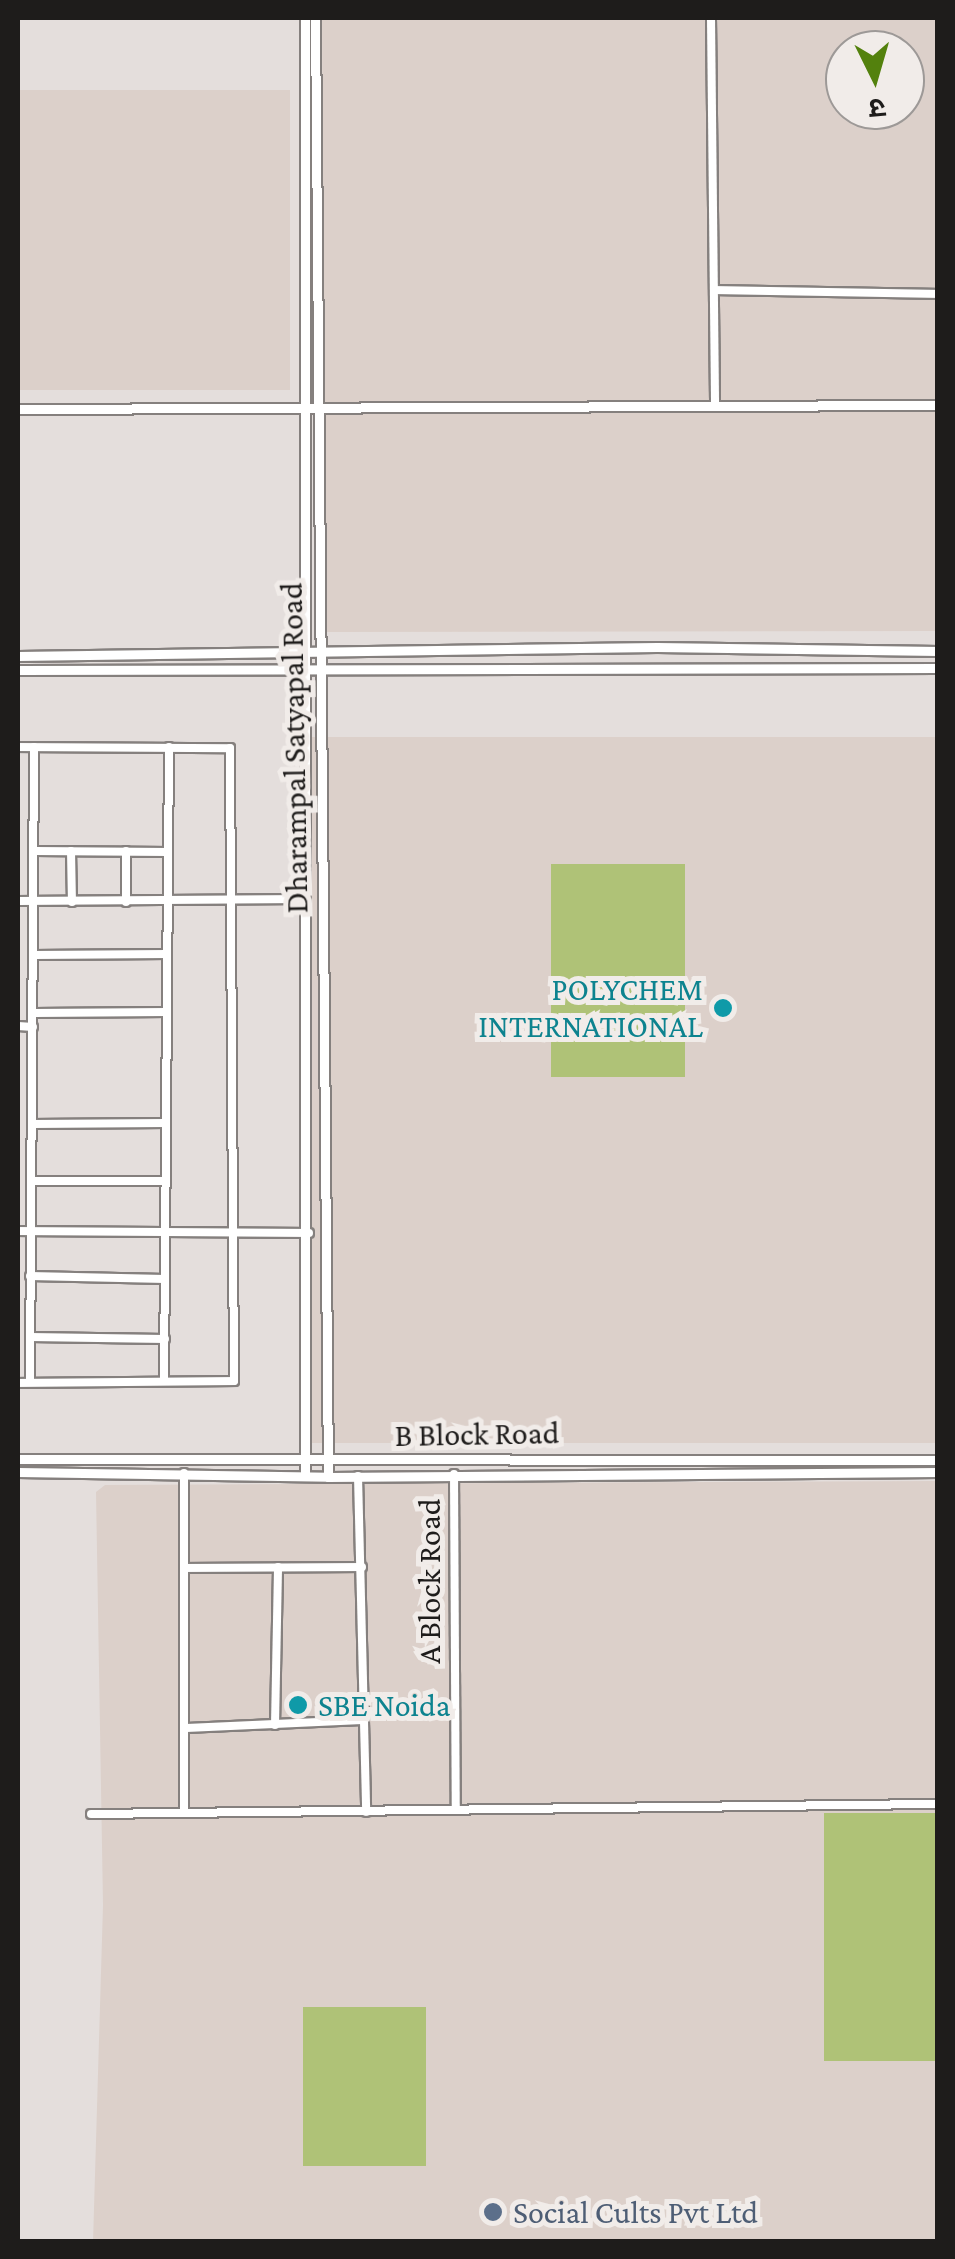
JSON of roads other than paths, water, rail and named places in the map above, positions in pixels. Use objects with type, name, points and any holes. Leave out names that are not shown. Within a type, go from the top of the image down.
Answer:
[{"type":"street","name":"Dharampal Satyapal Road","points":[[306,18],[310,408],[322,654],[319,1100],[328,1477]]},
{"type":"street","name":"Dharampal Satyapal Road","points":[[305,1476],[309,1233],[302,654],[315,18]]},
{"type":"street","points":[[712,18],[715,407]]},
{"type":"street","points":[[716,290],[938,294]]},
{"type":"street","points":[[18,409],[938,405]]},
{"type":"street","points":[[18,656],[938,651]]},
{"type":"street","points":[[18,670],[938,668]]},
{"type":"street","points":[[164,1382],[169,746]]},
{"type":"street","points":[[18,747],[230,748],[234,1381],[18,1382]]},
{"type":"street","points":[[30,1382],[34,747]]},
{"type":"street","points":[[35,851],[168,852]]},
{"type":"street","points":[[71,851],[72,902]]},
{"type":"street","points":[[126,851],[126,902]]},
{"type":"street","points":[[18,901],[231,903],[305,899]]},
{"type":"street","points":[[34,954],[167,954]]},
{"type":"street","points":[[34,1013],[167,1012]]},
{"type":"street","points":[[18,1026],[34,1027]]},
{"type":"street","points":[[32,1124],[166,1124]]},
{"type":"street","points":[[31,1181],[166,1180]]},
{"type":"street","points":[[18,1231],[309,1233]]},
{"type":"street","points":[[30,1276],[165,1279]]},
{"type":"street","points":[[30,1336],[164,1339]]},
{"type":"street","name":"B Block Road","points":[[18,1458],[328,1463],[431,1457],[938,1460]]},
{"type":"street","name":"B Block Road","points":[[18,1472],[328,1477],[454,1472],[938,1472]]},
{"type":"street","points":[[184,1472],[184,1813]]},
{"type":"street","name":"A Block Road","points":[[454,1472],[456,1810]]},
{"type":"street","points":[[358,1476],[366,1812]]},
{"type":"street","points":[[274,1725],[278,1567]]},
{"type":"street","points":[[184,1568],[362,1567]]},
{"type":"street","points":[[185,1728],[364,1720]]},
{"type":"street","points":[[91,1814],[938,1804]]},
{"type":"place","name":"POLYCHEM INTERNATIONAL","points":[[723,1008]]},
{"type":"place","name":"SBE Noida","points":[[298,1705]]},
{"type":"place","name":"Social Cults Pvt Ltd","points":[[493,2212]]}]
